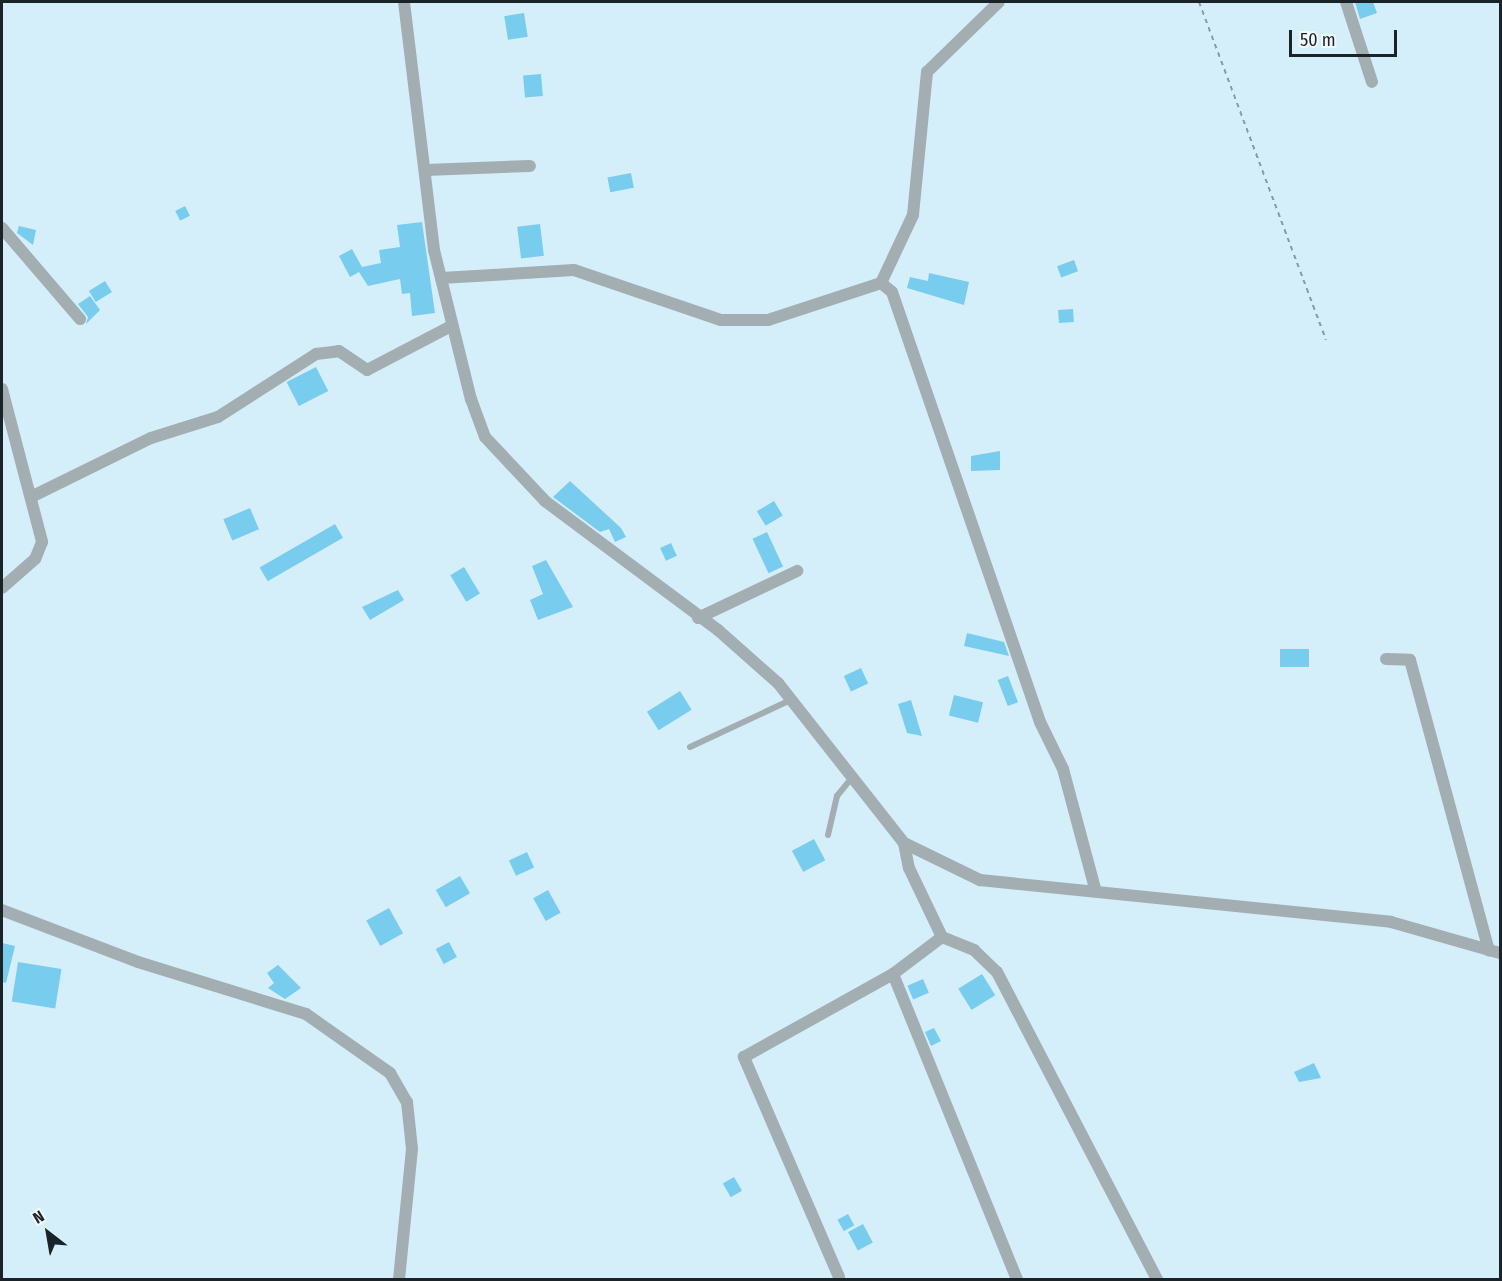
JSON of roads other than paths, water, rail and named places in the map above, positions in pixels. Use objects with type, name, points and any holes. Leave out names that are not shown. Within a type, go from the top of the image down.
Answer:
[{"type":"street","points":[[404,2],[441,278],[451,326],[485,437],[512,470],[698,618],[756,661],[792,699],[904,843],[909,868],[942,937],[974,950],[997,972],[1157,1280]]},
{"type":"street","points":[[441,278],[574,270],[721,320],[768,320],[881,283],[913,215],[927,72],[999,2]]},
{"type":"street","points":[[1346,2],[1372,82]]},
{"type":"street","points":[[426,170],[530,166]]},
{"type":"street","points":[[2,228],[80,319]]},
{"type":"street","points":[[881,283],[892,292],[1040,722],[1063,769],[1096,892]]},
{"type":"street","points":[[33,496],[151,438],[218,417],[316,354],[339,351],[367,370],[451,326]]},
{"type":"street","points":[[2,389],[33,496],[42,542],[35,559],[2,588]]},
{"type":"street","points":[[698,618],[797,571]]},
{"type":"street","points":[[1386,659],[1410,660],[1495,951]]},
{"type":"street","points":[[904,843],[980,880],[1391,922],[1495,951]]},
{"type":"street","points":[[2,910],[138,962],[306,1014],[390,1073],[407,1102],[412,1149],[399,1280]]},
{"type":"street","points":[[839,1277],[744,1057],[893,974],[942,937]]},
{"type":"street","points":[[893,974],[1017,1280]]},
{"type":"lane","points":[[690,747],[792,699]]},
{"type":"lane","points":[[828,835],[837,796],[853,776]]}]
